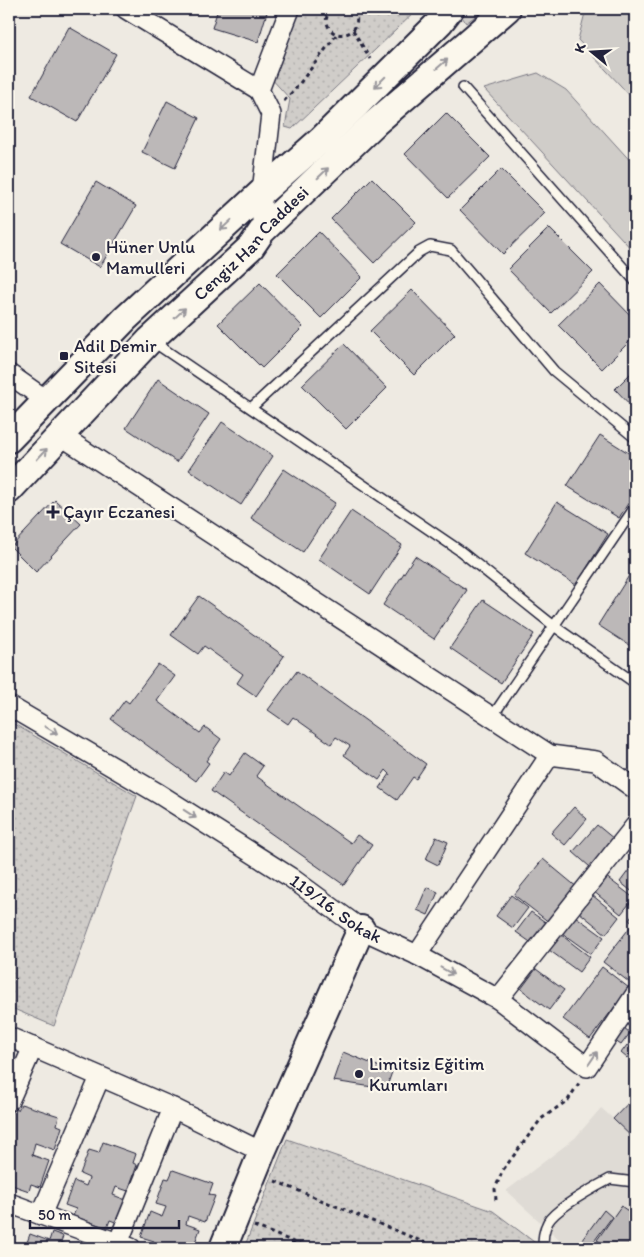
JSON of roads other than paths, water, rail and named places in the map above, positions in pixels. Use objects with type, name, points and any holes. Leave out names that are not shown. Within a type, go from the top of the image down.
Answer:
[{"type":"main road","name":"Cengiz Han Caddesi","points":[[9,439],[125,319],[262,192],[322,140],[440,22],[450,9]]},
{"type":"main road","points":[[501,13],[520,9]]},
{"type":"main road","name":"Cengiz Han Caddesi","points":[[9,490],[150,340],[251,247],[262,231],[375,122],[501,13]]},
{"type":"main road","points":[[223,1248],[258,1162],[361,929]]},
{"type":"street","points":[[126,9],[259,90],[271,114],[262,192],[262,231]]},
{"type":"street","points":[[259,90],[290,9]]},
{"type":"street","points":[[9,374],[46,400]]},
{"type":"street","points":[[60,436],[550,755],[596,761],[635,789]]},
{"type":"street","name":"119/16. Sokak","points":[[9,706],[159,794],[290,878],[361,929],[418,955],[498,999],[587,1067],[635,995]]},
{"type":"street","points":[[418,955],[550,755]]},
{"type":"street","points":[[498,999],[635,826]]},
{"type":"street","points":[[9,1037],[173,1108],[258,1162]]},
{"type":"street","points":[[9,1101],[33,1047]]},
{"type":"street","points":[[40,1215],[100,1077]]},
{"type":"street","points":[[9,1203],[124,1246],[173,1108]]},
{"type":"lane","points":[[463,87],[635,281]]},
{"type":"lane","points":[[251,408],[419,252],[430,246],[451,250],[554,371],[635,438]]},
{"type":"lane","points":[[150,340],[460,550],[554,626],[635,683]]},
{"type":"lane","points":[[492,717],[635,507]]},
{"type":"lane","points":[[544,1248],[542,1242],[548,1221],[557,1213],[610,1178],[635,1182]]},
{"type":"place","name":"Hüner Unlu Mamulleri","points":[[96,257]]},
{"type":"place","name":"Adil Demir Sitesi","points":[[64,356]]},
{"type":"place","name":"Çayır Eczanesi","points":[[53,512]]},
{"type":"place","name":"Limitsiz Eğitim Kurumları","points":[[359,1074]]}]
